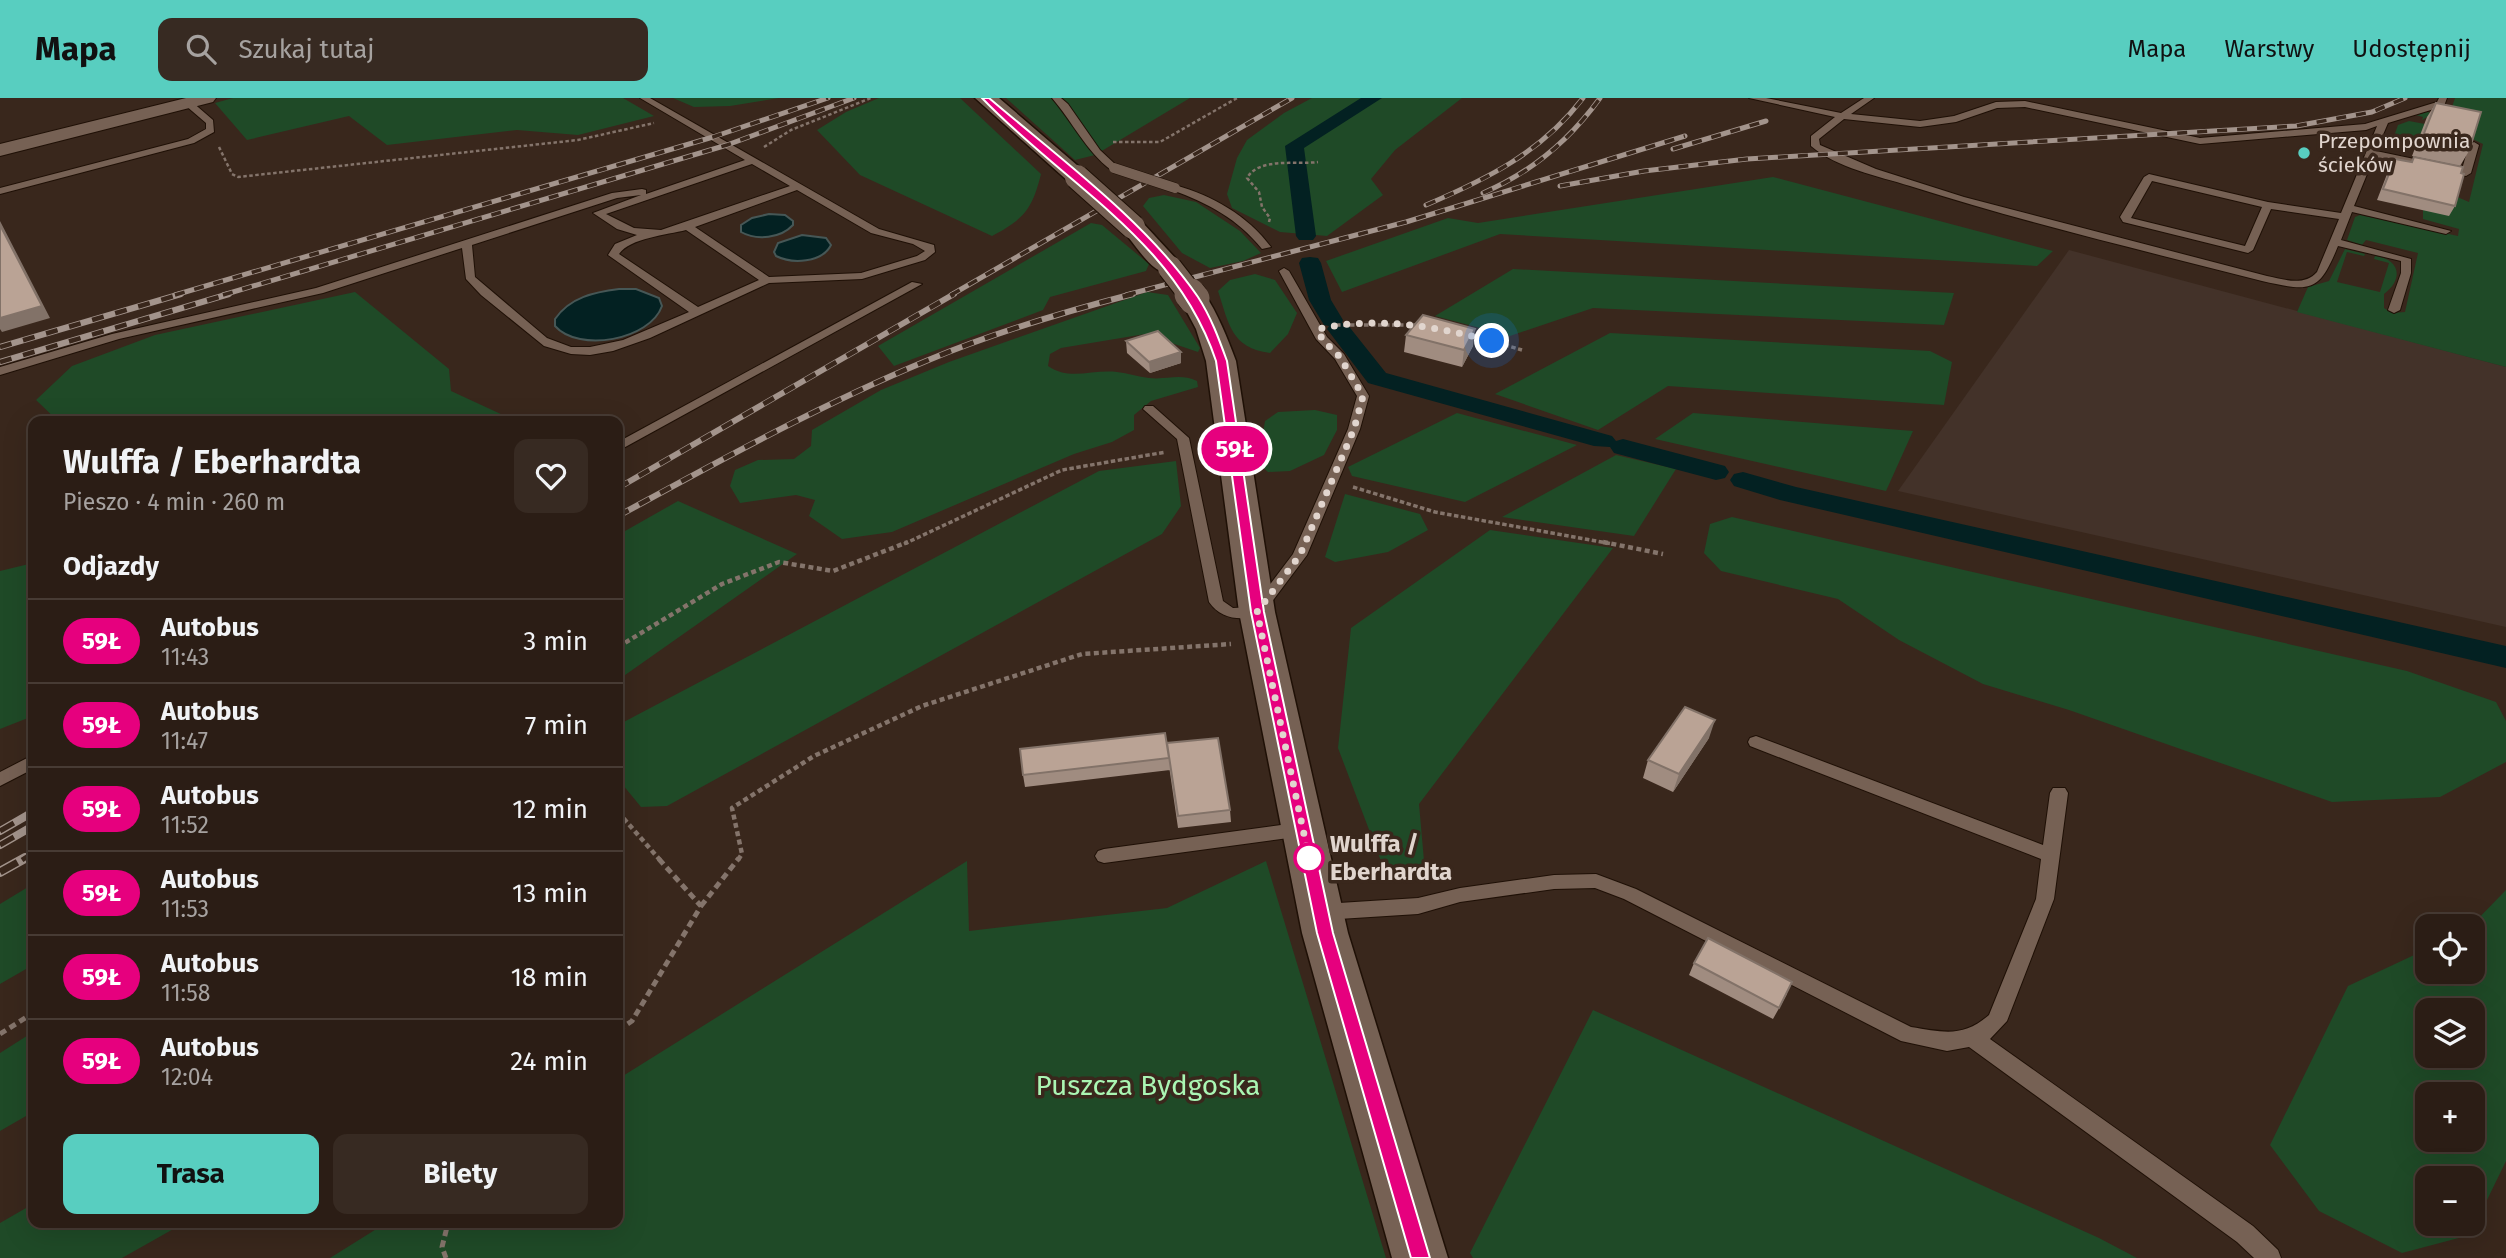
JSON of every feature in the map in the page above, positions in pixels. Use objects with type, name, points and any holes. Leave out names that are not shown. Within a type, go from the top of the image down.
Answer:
[{"type":"street","points":[[0,150],[207,98]]},
{"type":"street","points":[[986,98],[1133,227],[1182,283],[1210,329],[1222,361],[1260,624],[1321,913],[1420,1258]]},
{"type":"lane","points":[[467,243],[470,277],[474,282],[552,345],[571,349],[612,347],[628,343],[766,280],[862,276],[921,258],[930,252],[930,247],[919,242],[887,236],[875,230],[644,98]]},
{"type":"lane","points":[[1056,98],[1069,108],[1099,156],[1114,169],[1175,188],[1234,214],[1266,247]]},
{"type":"lane","points":[[1753,98],[1842,116],[1902,124],[1940,123],[1996,105],[2025,104]]},
{"type":"lane","points":[[1798,98],[1842,116]]},
{"type":"lane","points":[[1870,98],[1814,138],[1816,146],[1841,159],[1960,199],[2266,279],[2301,285],[2317,279],[2384,121]]},
{"type":"lane","points":[[1996,98],[2200,141],[2366,127],[2441,104],[2443,98]]},
{"type":"lane","points":[[0,191],[191,141],[211,130],[210,122],[188,103]]},
{"type":"lane","points":[[2371,153],[2466,173],[2474,145]]},
{"type":"lane","points":[[648,236],[621,229],[598,213],[751,159]]},
{"type":"lane","points":[[2268,205],[2248,250],[2127,220],[2125,216],[2150,177],[2268,205],[2346,212],[2446,230]]},
{"type":"lane","points":[[697,312],[612,252],[619,246],[687,226],[799,186]]},
{"type":"lane","points":[[0,371],[116,336],[305,295],[616,195],[628,192],[656,194]]},
{"type":"lane","points":[[687,226],[766,280]]},
{"type":"lane","points":[[2334,242],[2406,259],[2406,273],[2394,310]]},
{"type":"lane","points":[[1149,408],[1183,438],[1216,602],[1222,611],[1260,624],[1300,555],[1354,429],[1363,396],[1340,357],[1322,339],[1284,271]]},
{"type":"lane","points":[[623,444],[916,284]]},
{"type":"lane","points":[[1756,742],[2051,855]]},
{"type":"lane","points":[[0,780],[28,764]]},
{"type":"lane","points":[[1321,913],[1418,906],[1460,895],[1540,884],[1596,881],[1630,894],[1908,1035],[1947,1042],[1980,1036],[1997,1021],[2045,899],[2059,793]]},
{"type":"lane","points":[[1104,856],[1303,828]]},
{"type":"lane","points":[[1971,1037],[2245,1234],[2270,1258]]},
{"type":"path","points":[[751,159],[791,130],[871,98]]},
{"type":"path","points":[[1099,156],[1111,142],[1160,142],[1237,98]]},
{"type":"path","points":[[203,135],[218,143],[220,153],[232,174],[238,177],[578,140],[678,117]]},
{"type":"path","points":[[1258,236],[1266,229],[1270,218],[1262,207],[1259,192],[1247,178],[1252,169],[1262,165],[1299,166],[1318,162]]},
{"type":"path","points":[[1318,329],[1358,323],[1422,325]]},
{"type":"path","points":[[1460,332],[1522,350]]},
{"type":"path","points":[[623,644],[722,584],[779,562],[833,571],[894,549],[1062,470],[1146,457],[1185,446]]},
{"type":"path","points":[[1331,482],[1383,494],[1431,511],[1582,536],[1662,554]]},
{"type":"path","points":[[623,1027],[632,1021],[701,906],[742,854],[732,808],[814,756],[922,706],[1082,654],[1234,644],[1260,624]]},
{"type":"path","points":[[623,818],[701,906]]},
{"type":"path","points":[[0,1034],[28,1016]]},
{"type":"path","points":[[446,1258],[442,1247],[447,1228]]},
{"type":"shaded area","points":[[2069,250],[2506,367],[2506,627],[1898,491]]},
{"type":"green space","points":[[233,98],[623,98],[654,116],[578,135],[517,130],[387,145],[349,116],[247,140],[215,103]]},
{"type":"green space","points":[[673,98],[779,98],[730,106],[694,107]]},
{"type":"green space","points":[[879,98],[960,98],[1041,174],[1025,212],[992,236],[860,175],[817,130],[846,112]]},
{"type":"green space","points":[[1006,98],[1190,98],[1095,155],[1075,160]]},
{"type":"green space","points":[[1312,98],[1462,98],[1395,150],[1371,179],[1383,195],[1327,236],[1280,232],[1232,208],[1227,194],[1237,158],[1247,140],[1284,113]]},
{"type":"green space","points":[[2455,98],[2506,98],[2506,367],[2297,312],[2308,287],[2329,281],[2345,249],[2365,254],[2347,252],[2337,282],[2380,292],[2389,263],[2374,259],[2375,256],[2390,261],[2397,276],[2384,294],[2384,308],[2392,313],[2405,312],[2418,253],[2366,240],[2362,245],[2347,240],[2355,217],[2360,215],[2458,236],[2459,229],[2423,219],[2423,210],[2455,196],[2469,202],[2483,144],[2427,117],[2422,120],[2423,117],[2416,115],[2427,112],[2449,116]]},
{"type":"green space","points":[[2409,121],[2425,124],[2416,146],[2393,139],[2398,125]]},
{"type":"green space","points":[[1773,177],[2053,251],[2037,266],[1500,234],[1342,292],[1326,261],[1448,218],[1478,223]]},
{"type":"green space","points":[[1164,195],[1196,202],[1240,231],[1261,253],[1243,261],[1210,268],[1182,253],[1143,206],[1149,198]]},
{"type":"green space","points":[[1091,223],[1102,225],[1149,264],[1146,271],[1050,297],[1043,310],[894,366],[878,346]]},
{"type":"green space","points":[[1513,269],[1954,293],[1944,325],[1593,308],[1510,336],[1435,316]]},
{"type":"green space","points":[[1255,274],[1275,280],[1297,313],[1288,334],[1270,353],[1247,346],[1239,340],[1229,324],[1218,291],[1230,280]]},
{"type":"green space","points":[[355,292],[449,369],[451,391],[505,416],[53,416],[36,400],[72,366],[155,335]]},
{"type":"green space","points":[[1147,292],[1168,295],[1200,348],[1198,352],[1145,334],[1061,348],[1050,354],[1048,366],[1064,373],[1108,371],[1149,378],[1179,377],[1197,381],[1198,387],[1151,401],[1134,415],[1134,430],[1112,442],[1074,454],[892,532],[842,539],[809,516],[815,500],[796,495],[740,503],[730,486],[735,470],[758,460],[794,459],[811,446],[812,430],[881,390],[949,362]]},
{"type":"green space","points":[[1610,333],[1930,351],[1952,362],[1944,405],[1668,386],[1598,430],[1495,394]]},
{"type":"green space","points":[[1315,410],[1337,415],[1337,430],[1324,455],[1290,471],[1268,472],[1258,463],[1265,421],[1278,412]]},
{"type":"green space","points":[[1457,413],[1577,445],[1465,502],[1352,476],[1348,467]]},
{"type":"green space","points":[[1693,413],[1913,431],[1886,491],[1655,439]]},
{"type":"green space","points":[[1616,455],[1676,469],[1634,536],[1502,517]]},
{"type":"green space","points":[[1176,461],[1181,506],[1162,534],[667,806],[641,807],[623,785],[623,722],[1099,471]]},
{"type":"green space","points":[[1345,494],[1420,514],[1428,530],[1388,552],[1335,562],[1325,557]]},
{"type":"green space","points":[[678,501],[797,554],[623,676],[623,532]]},
{"type":"green space","points":[[1732,517],[2407,671],[2496,702],[2506,721],[2506,762],[2440,797],[2332,802],[2069,710],[1983,684],[1899,640],[1838,599],[1721,571],[1704,553],[1710,524]]},
{"type":"green space","points":[[1490,530],[1613,548],[1419,804],[1425,872],[1387,877],[1338,748],[1351,628]]},
{"type":"green space","points":[[28,564],[28,718],[0,729],[0,571]]},
{"type":"green space","name":"Puszcza Bydgoska","points":[[967,861],[969,931],[1167,908],[1266,861],[1386,1258],[330,1258],[378,1228],[623,1228],[623,1076]]},
{"type":"green space","points":[[28,887],[28,968],[0,984],[0,904]]},
{"type":"green space","points":[[2506,890],[2506,1161],[2485,1204],[2485,1166],[2415,1166],[2415,1236],[2466,1236],[2402,1253],[2319,1211],[2270,1145],[2348,986],[2415,955],[2415,984],[2485,984],[2485,914],[2483,914]]},
{"type":"green space","points":[[1593,1010],[2099,1238],[2137,1258],[1473,1258],[1470,1253]]},
{"type":"green space","points":[[28,1035],[28,1115],[0,1131],[0,1053]]},
{"type":"green space","points":[[28,1207],[28,1228],[175,1228],[122,1258],[0,1258],[0,1223]]},
{"type":"water","points":[[769,214],[785,215],[793,221],[793,225],[782,233],[768,237],[754,237],[741,232],[741,225],[752,218]]},
{"type":"water","points":[[802,235],[826,238],[831,245],[821,255],[806,260],[790,260],[776,256],[774,252],[778,243]]},
{"type":"water","points":[[636,289],[659,298],[662,306],[655,318],[644,327],[613,339],[580,339],[555,326],[555,319],[568,305],[592,294]]},
{"type":"building","points":[[2436,103],[2481,112],[2469,151],[2421,141]]},
{"type":"building","points":[[2414,157],[2463,167],[2461,173],[2464,174],[2455,206],[2383,189],[2395,159],[2412,162]]},
{"type":"building","points":[[0,225],[42,306],[0,318]]},
{"type":"building","points":[[1423,315],[1475,329],[1464,350],[1406,335]]},
{"type":"building","points":[[1158,331],[1181,352],[1149,362],[1126,341]]},
{"type":"building","points":[[1685,707],[1715,720],[1679,774],[1648,760]]},
{"type":"building","points":[[1165,733],[1169,758],[1023,775],[1020,749]]},
{"type":"building","points":[[1218,738],[1230,810],[1178,816],[1167,743]]},
{"type":"building","points":[[1708,938],[1792,982],[1779,1008],[1694,963]]},
{"type":"waterway","points":[[1306,236],[1294,146],[1373,98]]},
{"type":"waterway","points":[[1310,263],[1320,300],[1332,320]]},
{"type":"waterway","points":[[1339,329],[1377,378],[1603,441]]},
{"type":"waterway","points":[[1623,447],[1716,472]]},
{"type":"waterway","points":[[1743,480],[1790,494],[2506,657]]},
{"type":"railway","points":[[175,295],[713,137],[828,98]]},
{"type":"railway","points":[[223,295],[727,145],[854,98]]},
{"type":"railway","points":[[951,295],[1292,98]]},
{"type":"railway","points":[[1426,205],[1512,162],[1550,134],[1583,98]]},
{"type":"railway","points":[[1483,193],[1518,175],[1548,154],[1576,128],[1600,98]]},
{"type":"railway","points":[[1560,186],[1644,171],[1747,159],[2296,126],[2372,112],[2405,98]]},
{"type":"railway","points":[[1673,149],[1766,121]]},
{"type":"railway","points":[[1126,295],[1406,222],[1685,136]]},
{"type":"railway","points":[[0,347],[181,294]]},
{"type":"railway","points":[[0,362],[229,294]]},
{"type":"railway","points":[[623,485],[954,294]]},
{"type":"railway","points":[[623,513],[770,434],[886,378],[1002,332],[1133,294]]},
{"type":"railway","points":[[0,831],[28,815]]},
{"type":"railway","points":[[0,845],[28,829]]},
{"type":"railway","points":[[22,860],[28,856]]},
{"type":"railway","points":[[0,872],[25,858]]},
{"type":"bus line","name":"59Ł","points":[[986,98],[1133,227],[1170,268],[1194,299],[1210,329],[1222,361],[1257,612],[1325,933],[1420,1258]]},
{"type":"place","name":"Przepompownia ścieków","points":[[2304,153]]},
{"type":"place","name":"Wulffa / Eberhardta","points":[[1309,858]]},
{"type":"route","points":[[1309,858],[1257,612],[1300,555],[1354,429],[1363,396],[1340,357],[1322,339],[1318,329],[1358,323],[1422,325],[1492,341]]}]
